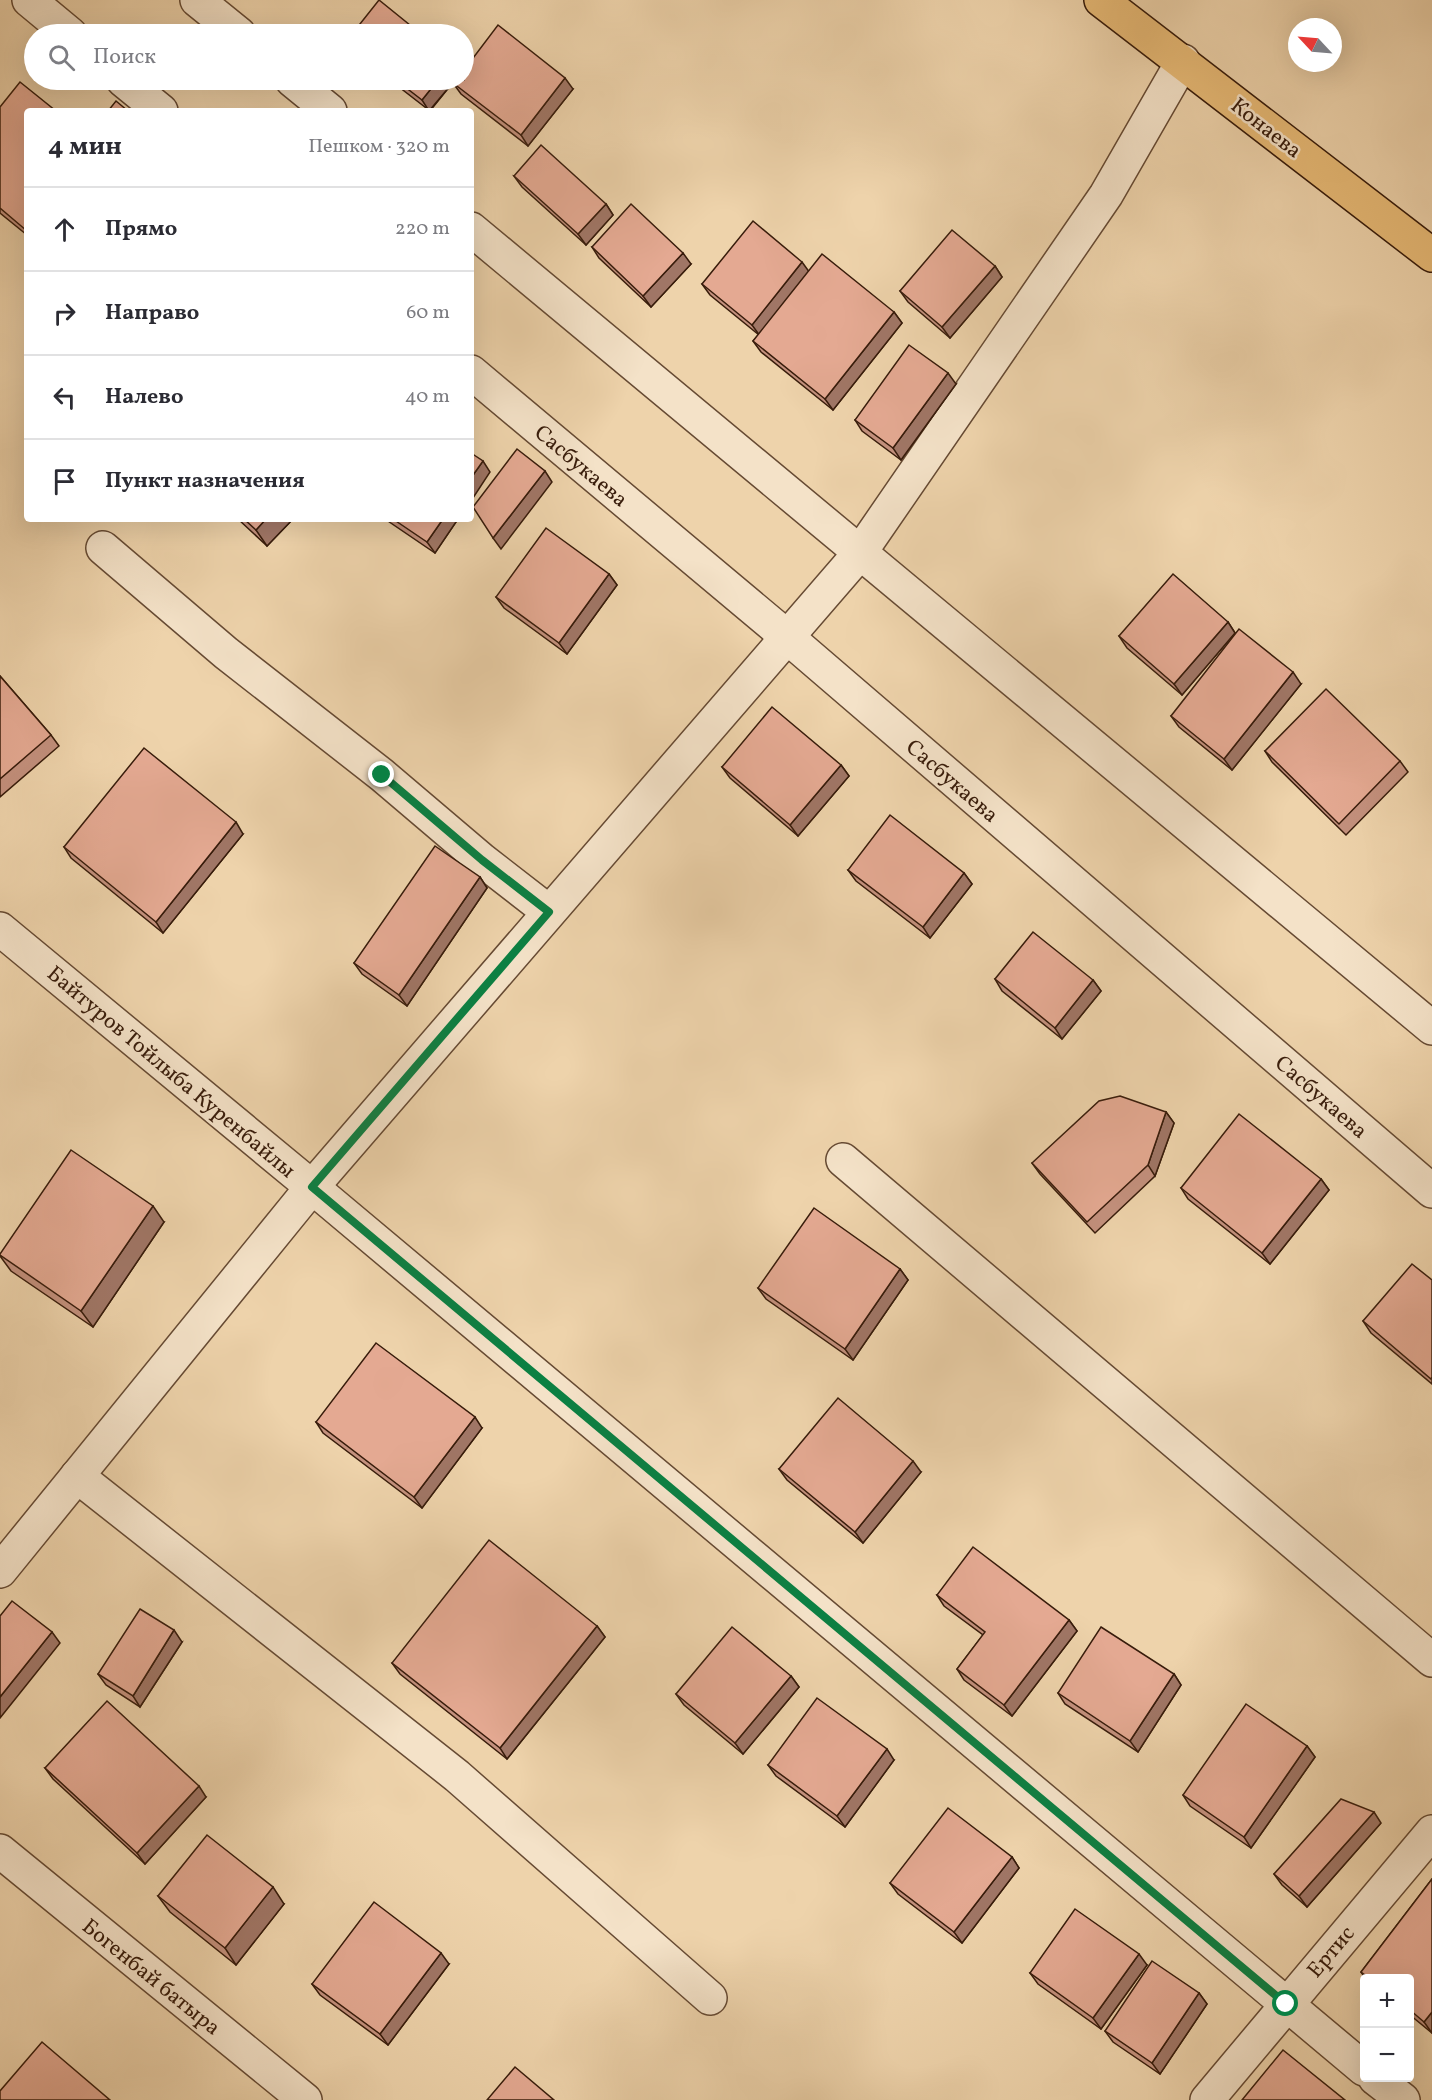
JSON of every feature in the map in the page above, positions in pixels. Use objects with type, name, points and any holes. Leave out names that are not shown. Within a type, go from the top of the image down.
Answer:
[{"type":"main road","name":"Конаева","points":[[1101,0],[1432,255]]},
{"type":"street","points":[[28,0],[58,24]]},
{"type":"street","points":[[197,0],[227,24]]},
{"type":"street","points":[[0,1571],[312,1187],[859,554],[1106,195],[1183,61]]},
{"type":"street","points":[[135,90],[157,108]]},
{"type":"street","points":[[304,90],[326,108]]},
{"type":"street","points":[[474,232],[859,554],[1432,1028]]},
{"type":"street","name":"Сасбукаева","points":[[474,375],[786,636],[1432,1191]]},
{"type":"street","points":[[103,549],[226,653],[382,775],[482,860],[549,912]]},
{"type":"street","name":"Байтуров Тойлыба Куренбайлы","points":[[0,929],[312,1187],[1360,2065]]},
{"type":"street","points":[[843,1160],[1432,1660]]},
{"type":"street","points":[[77,1476],[457,1776],[710,1998]]},
{"type":"street","name":"Ертис","points":[[1207,2100],[1432,1832]]},
{"type":"street","name":"Богенбай батыра","points":[[0,1851],[304,2100]]},
{"type":"street","points":[[1380,2082],[1403,2100]]},
{"type":"building","points":[[379,0],[409,24],[360,24]]},
{"type":"building","points":[[498,25],[565,78],[521,135],[462,90],[474,90],[474,57]]},
{"type":"building","points":[[20,82],[24,85],[24,90],[30,90],[52,108],[24,108],[24,228],[0,208],[0,107]]},
{"type":"building","points":[[409,90],[430,90],[422,100]]},
{"type":"building","points":[[116,101],[124,108],[110,108]]},
{"type":"building","points":[[541,145],[606,204],[578,234],[514,176]]},
{"type":"building","points":[[631,204],[683,253],[643,296],[592,247]]},
{"type":"building","points":[[753,221],[802,262],[752,325],[702,284]]},
{"type":"building","points":[[952,230],[995,266],[942,327],[900,291]]},
{"type":"building","points":[[822,254],[894,312],[825,399],[753,341]]},
{"type":"building","points":[[909,345],[948,373],[893,448],[855,420]]},
{"type":"building","points":[[517,449],[545,471],[493,538],[474,506]]},
{"type":"building","points":[[474,455],[483,461],[474,474]]},
{"type":"building","points":[[247,522],[263,522],[256,530]]},
{"type":"building","points":[[397,522],[441,522],[427,542]]},
{"type":"building","points":[[546,528],[609,574],[559,643],[496,597]]},
{"type":"building","points":[[1173,574],[1228,622],[1174,684],[1119,636]]},
{"type":"building","points":[[1239,629],[1293,672],[1224,759],[1171,716]]},
{"type":"building","points":[[0,676],[51,735],[0,779]]},
{"type":"building","points":[[1326,689],[1400,761],[1339,824],[1265,751]]},
{"type":"building","points":[[772,707],[841,765],[790,825],[722,767]]},
{"type":"building","points":[[144,748],[236,822],[156,922],[64,847]]},
{"type":"building","points":[[890,815],[964,873],[923,927],[848,870]]},
{"type":"building","points":[[435,846],[480,877],[399,995],[354,963]]},
{"type":"building","points":[[1033,932],[1093,980],[1055,1028],[995,979]]},
{"type":"building","points":[[1120,1096],[1166,1112],[1148,1165],[1087,1222],[1032,1163],[1099,1101]]},
{"type":"building","points":[[1239,1114],[1321,1179],[1262,1253],[1181,1188]]},
{"type":"building","points":[[71,1150],[153,1206],[81,1311],[0,1255]]},
{"type":"building","points":[[814,1208],[900,1269],[845,1349],[758,1288]]},
{"type":"building","points":[[1412,1264],[1432,1280],[1431,1379],[1363,1321]]},
{"type":"building","points":[[376,1343],[475,1417],[414,1497],[316,1422]]},
{"type":"building","points":[[838,1398],[913,1461],[855,1532],[779,1469]]},
{"type":"building","points":[[489,1540],[597,1626],[500,1748],[392,1663]]},
{"type":"building","points":[[973,1547],[1069,1620],[1004,1705],[957,1669],[985,1632],[937,1595]]},
{"type":"building","points":[[12,1601],[52,1632],[0,1697],[0,1616]]},
{"type":"building","points":[[140,1609],[174,1630],[133,1696],[98,1674]]},
{"type":"building","points":[[732,1627],[791,1676],[735,1743],[676,1694]]},
{"type":"building","points":[[1101,1627],[1174,1674],[1130,1741],[1058,1693]]},
{"type":"building","points":[[817,1698],[887,1749],[837,1816],[768,1765]]},
{"type":"building","points":[[107,1701],[199,1786],[137,1853],[45,1768]]},
{"type":"building","points":[[1246,1704],[1307,1746],[1244,1837],[1183,1795]]},
{"type":"building","points":[[1341,1799],[1374,1812],[1299,1896],[1274,1874]]},
{"type":"building","points":[[948,1808],[1012,1857],[954,1932],[890,1883]]},
{"type":"building","points":[[207,1835],[273,1887],[225,1948],[158,1896]]},
{"type":"building","points":[[1432,1879],[1432,2012],[1424,2022],[1414,2013],[1414,1974],[1364,1974],[1361,1972]]},
{"type":"building","points":[[374,1902],[441,1953],[380,2034],[312,1984]]},
{"type":"building","points":[[1075,1909],[1139,1954],[1093,2018],[1030,1973]]},
{"type":"building","points":[[1152,1961],[1199,1993],[1152,2063],[1105,2031]]},
{"type":"building","points":[[42,2042],[110,2100],[0,2100],[0,2091]]},
{"type":"building","points":[[1283,2050],[1345,2100],[1242,2100]]},
{"type":"building","points":[[515,2067],[554,2100],[487,2100]]},
{"type":"route","points":[[382,775],[482,860],[549,912],[312,1187],[1286,2004]]}]
